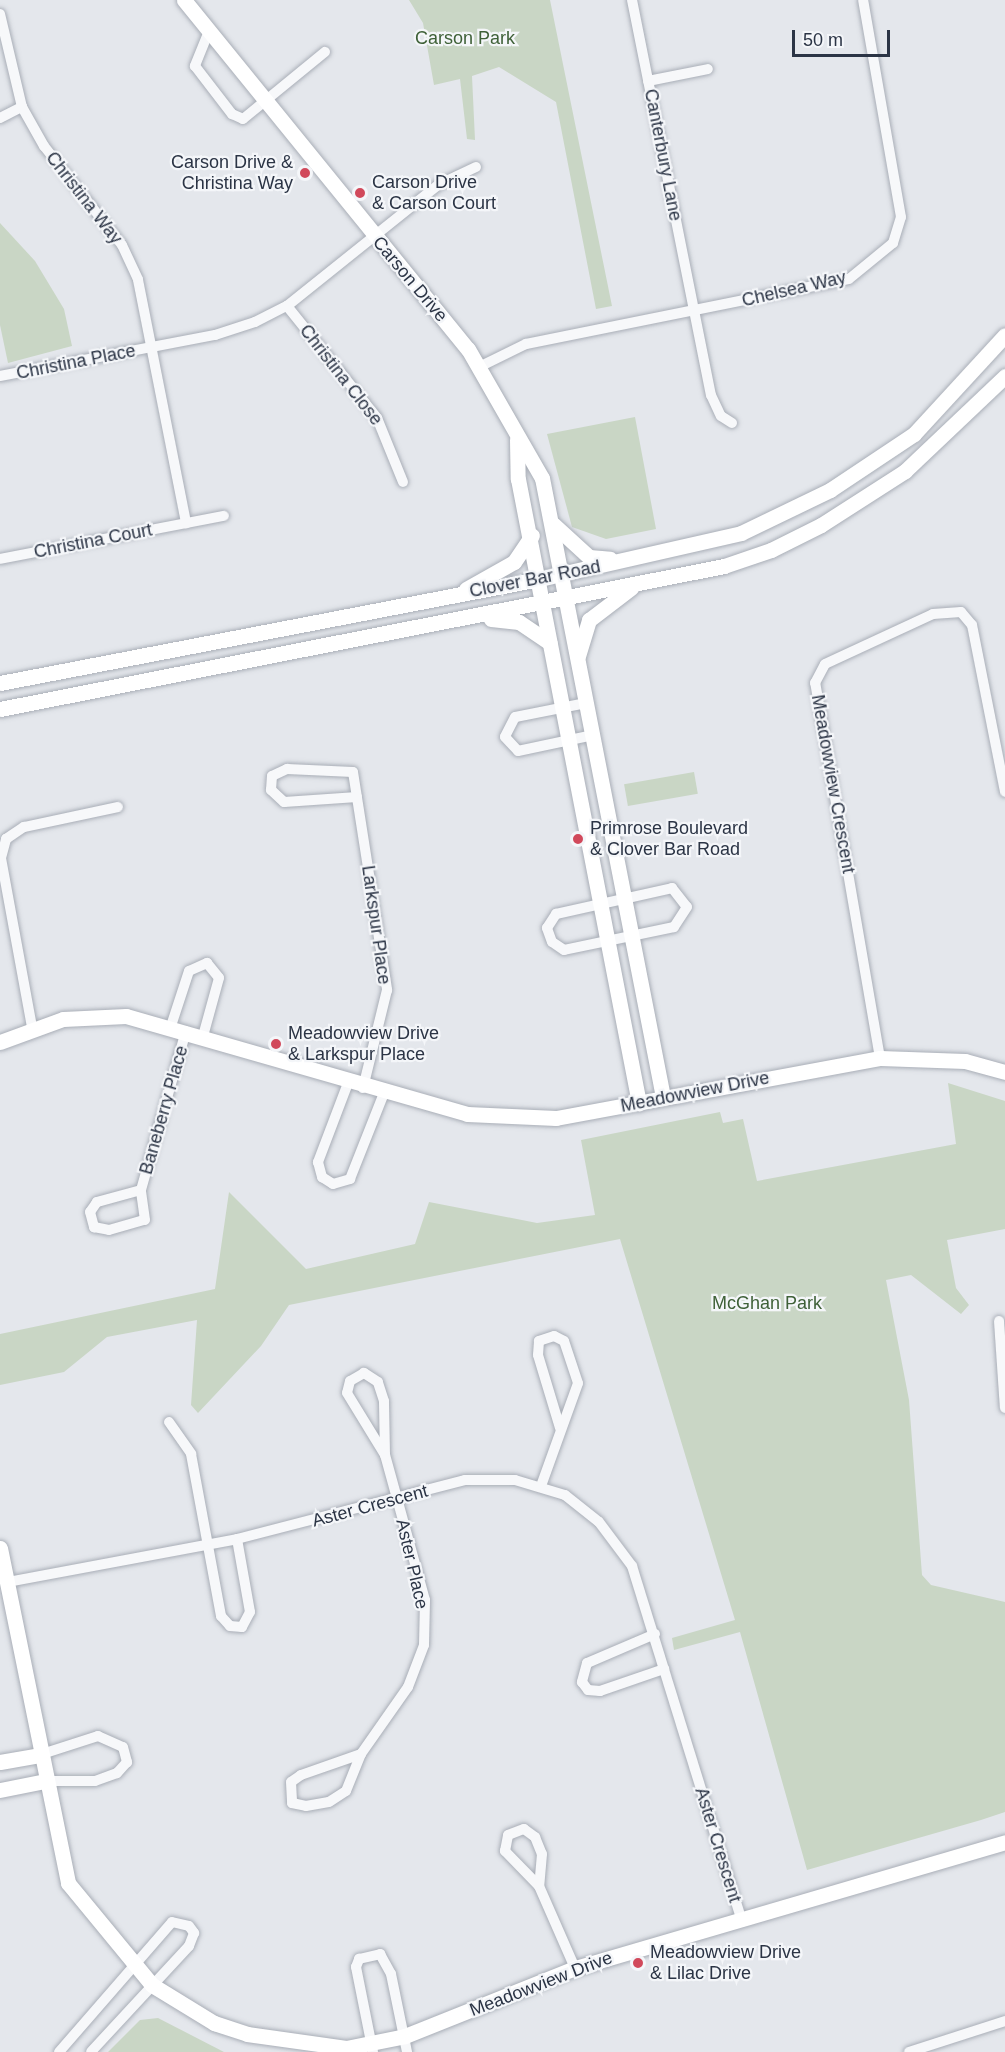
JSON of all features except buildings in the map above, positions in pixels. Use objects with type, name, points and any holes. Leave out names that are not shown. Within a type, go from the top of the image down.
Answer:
[{"type":"street","name":"Carson Drive","points":[[184,0],[481,366],[517,436],[542,478],[553,524],[630,935],[663,1097]]},
{"type":"street","name":"Canterbury Lane","points":[[632,0],[711,395],[721,416],[732,423]]},
{"type":"street","name":"Chelsea Way","points":[[481,366],[526,344],[849,279],[893,243],[901,217],[863,0]]},
{"type":"street","name":"Christina Way","points":[[0,14],[22,108],[44,146],[127,255],[144,300],[153,348]]},
{"type":"street","points":[[209,31],[194,61],[197,70],[238,117],[248,117],[325,52]]},
{"type":"street","points":[[648,81],[708,69]]},
{"type":"street","points":[[0,118],[22,108]]},
{"type":"street","points":[[186,523],[153,348],[225,332],[287,306],[438,185],[476,167]]},
{"type":"street","name":"Christina Close","points":[[287,306],[377,418],[403,482]]},
{"type":"street","name":"Clover Bar Road","points":[[0,683],[634,560],[741,533],[830,490],[914,434],[1005,335]]},
{"type":"street","name":"Christina Place","points":[[0,376],[153,348]]},
{"type":"street","name":"Clover Bar Road","points":[[0,709],[478,617],[724,566],[771,550],[821,525],[905,471],[1005,376]]},
{"type":"street","name":"Carson Drive","points":[[517,436],[518,479],[532,535],[568,739],[600,906],[610,940],[639,1103]]},
{"type":"street","name":"Christina Court","points":[[0,559],[224,516]]},
{"type":"street","points":[[553,524],[589,557],[634,560]]},
{"type":"street","points":[[453,596],[514,562],[532,535]]},
{"type":"street","points":[[578,659],[589,620],[635,585]]},
{"type":"street","name":"Meadowview Crescent","points":[[880,1058],[815,683],[825,664],[933,614],[961,612],[972,625],[1005,792]]},
{"type":"street","points":[[478,617],[519,622],[550,643]]},
{"type":"street","points":[[586,703],[515,717],[505,737],[518,751],[593,735]]},
{"type":"street","name":"Larkspur Place","points":[[356,1085],[387,990],[357,797],[353,772],[287,769],[272,776],[271,790],[284,802],[357,797]]},
{"type":"street","points":[[32,1027],[1,858],[6,839],[24,827],[118,807]]},
{"type":"street","points":[[672,888],[687,907],[674,927],[564,950],[552,942],[547,928],[556,914],[625,900],[672,888]]},
{"type":"street","points":[[171,1026],[189,971],[207,963],[219,978],[203,1036]]},
{"type":"street","name":"Meadowview Drive","points":[[0,1042],[32,1027],[94,1015],[171,1026],[356,1085],[467,1114],[556,1118],[880,1058],[965,1060],[1005,1072]]},
{"type":"street","name":"Baneberry Place","points":[[141,1190],[97,1202],[90,1212],[94,1227],[109,1230],[139,1224],[146,1215],[141,1190],[186,1030]]},
{"type":"street","points":[[356,1085],[318,1162],[322,1177],[333,1184],[350,1179],[384,1093]]},
{"type":"street","points":[[999,1321],[1005,1408]]},
{"type":"street","points":[[541,1486],[578,1383],[564,1341],[555,1336],[539,1341],[538,1355],[560,1428]]},
{"type":"street","points":[[364,1373],[378,1382],[384,1401],[385,1455],[346,1393],[350,1381],[364,1373]]},
{"type":"street","points":[[169,1422],[191,1454],[221,1616],[230,1626],[242,1627],[250,1612],[237,1539]]},
{"type":"street","name":"Aster Place","points":[[361,1754],[301,1775],[291,1782],[292,1803],[306,1806],[337,1798],[346,1791],[361,1754],[408,1687],[424,1645],[425,1600],[385,1455]]},
{"type":"street","name":"Aster Crescent","points":[[8,1582],[237,1539],[465,1480],[515,1480],[541,1486],[585,1508],[617,1542],[632,1566],[655,1634],[741,1919]]},
{"type":"street","name":"Meadowview Drive","points":[[0,1548],[39,1755],[68,1883],[133,1966],[152,1985],[214,2023],[247,2034],[309,2046],[372,2048],[575,1968],[1005,1842]]},
{"type":"street","points":[[655,1634],[587,1663],[582,1682],[588,1690],[600,1691],[664,1669]]},
{"type":"street","points":[[0,1762],[39,1755],[98,1736],[123,1747],[127,1762],[117,1773],[95,1781],[45,1781],[0,1790]]},
{"type":"street","points":[[539,1886],[542,1854],[535,1837],[524,1829],[508,1835],[505,1851],[539,1886],[575,1968]]},
{"type":"street","points":[[59,2052],[172,1922],[189,1926],[194,1933],[189,1946],[91,2052]]},
{"type":"street","points":[[372,2048],[356,1979],[359,1959],[368,1955],[380,1954],[388,1965],[407,2052]]},
{"type":"street","points":[[909,2052],[1005,2021]]},
{"type":"green space","name":"Carson Park","points":[[409,0],[550,0],[612,306],[596,309],[556,102],[499,67],[472,76],[475,140],[467,139],[460,79],[434,85],[423,23]]},
{"type":"green space","points":[[0,223],[35,261],[64,309],[72,346],[8,363],[0,325]]},
{"type":"green space","points":[[635,417],[656,529],[606,539],[572,527],[547,434]]},
{"type":"green space","points":[[694,772],[698,794],[628,806],[624,784]]},
{"type":"green space","name":"McGhan Park","points":[[948,1083],[1005,1101],[1005,1229],[947,1240],[956,1288],[969,1305],[961,1314],[911,1275],[886,1280],[909,1400],[922,1575],[931,1585],[1005,1602],[1005,1812],[981,1820],[807,1870],[740,1632],[674,1650],[672,1638],[735,1620],[620,1239],[289,1305],[261,1346],[198,1413],[191,1405],[197,1320],[107,1337],[64,1372],[0,1385],[0,1334],[215,1289],[229,1192],[306,1269],[415,1244],[429,1202],[537,1223],[595,1215],[581,1140],[720,1112],[723,1123],[743,1119],[757,1181],[956,1144]]},
{"type":"green space","points":[[158,2018],[224,2052],[108,2052],[140,2020]]},
{"type":"place","name":"Carson Drive & Christina Way","points":[[305,173]]},
{"type":"place","name":"Carson Drive & Carson Court","points":[[360,193]]},
{"type":"place","name":"Primrose Boulevard & Clover Bar Road","points":[[578,839]]},
{"type":"place","name":"Meadowview Drive & Larkspur Place","points":[[276,1044]]},
{"type":"place","name":"Meadowview Drive & Lilac Drive","points":[[638,1963]]}]
